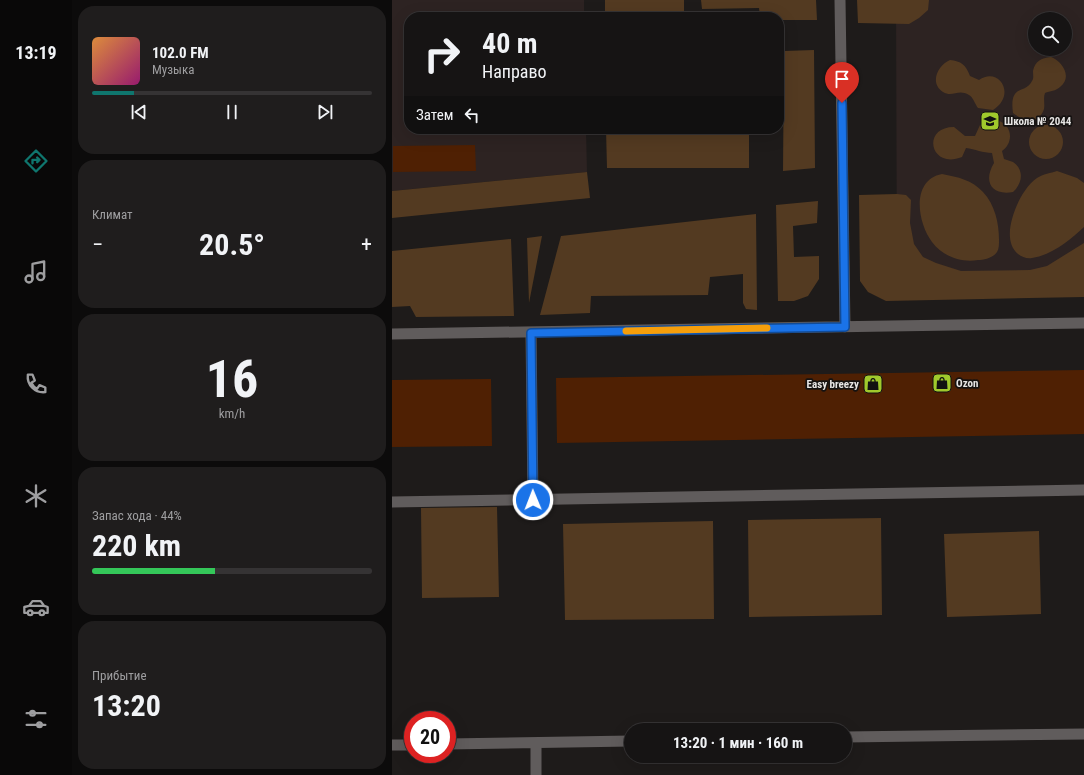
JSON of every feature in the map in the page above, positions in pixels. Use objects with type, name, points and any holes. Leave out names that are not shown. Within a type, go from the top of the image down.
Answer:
[{"type":"lane","points":[[840,0],[845,327]]},
{"type":"lane","points":[[392,334],[531,333],[1084,323]]},
{"type":"lane","points":[[531,333],[533,500]]},
{"type":"lane","points":[[392,502],[1084,490]]},
{"type":"lane","points":[[852,737],[1084,734]]},
{"type":"lane","points":[[456,744],[624,741]]},
{"type":"lane","points":[[536,743],[536,775]]},
{"type":"lane","points":[[392,745],[404,745]]},
{"type":"shaded area","points":[[392,0],[584,0],[584,12],[404,12],[404,134],[586,134],[587,172],[392,191]]},
{"type":"shaded area","points":[[605,0],[684,0],[684,12],[605,12]]},
{"type":"shaded area","points":[[701,0],[816,0],[817,20],[784,20],[784,12],[759,12],[759,8],[702,9]]},
{"type":"shaded area","points":[[857,0],[929,0],[928,10],[909,24],[858,23]]},
{"type":"shaded area","name":"Школа № 2044","points":[[896,0],[1084,0],[1084,289],[897,293]]},
{"type":"shaded area","points":[[814,50],[815,168],[783,171],[784,51]]},
{"type":"shaded area","points":[[1051,57],[1059,62],[1066,74],[1064,83],[1057,89],[1045,93],[1044,109],[1038,118],[1030,120],[1017,116],[1013,113],[1012,104],[1015,93],[1026,88],[1032,81],[1033,71],[1037,62],[1041,59]]},
{"type":"shaded area","points":[[950,60],[963,64],[970,76],[979,80],[986,77],[999,79],[1004,90],[1004,97],[1000,104],[993,110],[978,108],[972,97],[965,93],[947,94],[943,92],[936,84],[937,74],[942,66]]},
{"type":"shaded area","points":[[990,119],[1003,123],[1010,133],[1008,145],[1002,151],[1004,159],[1017,165],[1021,173],[1020,181],[1013,192],[999,192],[991,186],[989,176],[994,163],[992,153],[966,148],[962,157],[951,159],[943,158],[937,153],[934,147],[934,140],[937,134],[944,129],[954,127],[965,136],[975,136],[980,125]]},
{"type":"shaded area","points":[[1043,125],[1049,125],[1058,130],[1062,136],[1062,148],[1058,154],[1049,159],[1043,159],[1034,154],[1029,145],[1029,139],[1034,130]]},
{"type":"shaded area","points":[[606,134],[749,134],[749,168],[607,168]]},
{"type":"shaded area","points":[[1057,171],[1077,178],[1084,183],[1084,227],[1067,242],[1047,254],[1032,258],[1023,257],[1018,254],[1011,243],[1010,230],[1015,211],[1023,194],[1037,178]]},
{"type":"shaded area","points":[[587,172],[590,198],[392,218],[392,191]]},
{"type":"shaded area","points":[[942,174],[969,182],[979,188],[991,203],[996,214],[999,240],[999,248],[993,256],[972,261],[946,255],[936,247],[927,234],[920,213],[921,193],[925,184],[932,178]]},
{"type":"shaded area","points":[[859,195],[906,195],[911,200],[910,223],[914,244],[923,257],[961,271],[1030,270],[1047,266],[1084,243],[1084,297],[886,301],[868,292],[860,281]]},
{"type":"shaded area","points":[[818,201],[817,223],[793,226],[794,257],[819,256],[819,279],[808,296],[794,301],[778,301],[776,205]]},
{"type":"shaded area","points":[[756,214],[757,310],[746,309],[743,303],[743,274],[710,277],[708,295],[591,296],[590,313],[540,315],[561,236]]},
{"type":"shaded area","points":[[542,236],[529,303],[527,238]]},
{"type":"shaded area","points":[[511,239],[514,316],[416,317],[410,306],[392,307],[392,251]]},
{"type":"shaded area","points":[[497,507],[499,597],[422,598],[421,508]]},
{"type":"shaded area","points":[[881,518],[882,615],[749,617],[748,520]]},
{"type":"shaded area","points":[[713,521],[714,619],[565,620],[563,524]]},
{"type":"shaded area","points":[[1039,531],[1041,614],[947,617],[944,534]]},
{"type":"building","points":[[475,145],[476,171],[393,172],[393,146]]},
{"type":"building","points":[[1084,370],[1084,434],[557,443],[556,378]]},
{"type":"building","points":[[491,379],[492,446],[392,447],[392,380]]},
{"type":"slow traffic","points":[[626,331],[767,328]]},
{"type":"place","name":"Школа № 2044","points":[[990,121]]},
{"type":"place","name":"Ozon","points":[[942,383]]},
{"type":"place","name":"Easy breezy","points":[[873,384]]},
{"type":"route","points":[[533,500],[531,333],[845,327],[842,103]]}]
